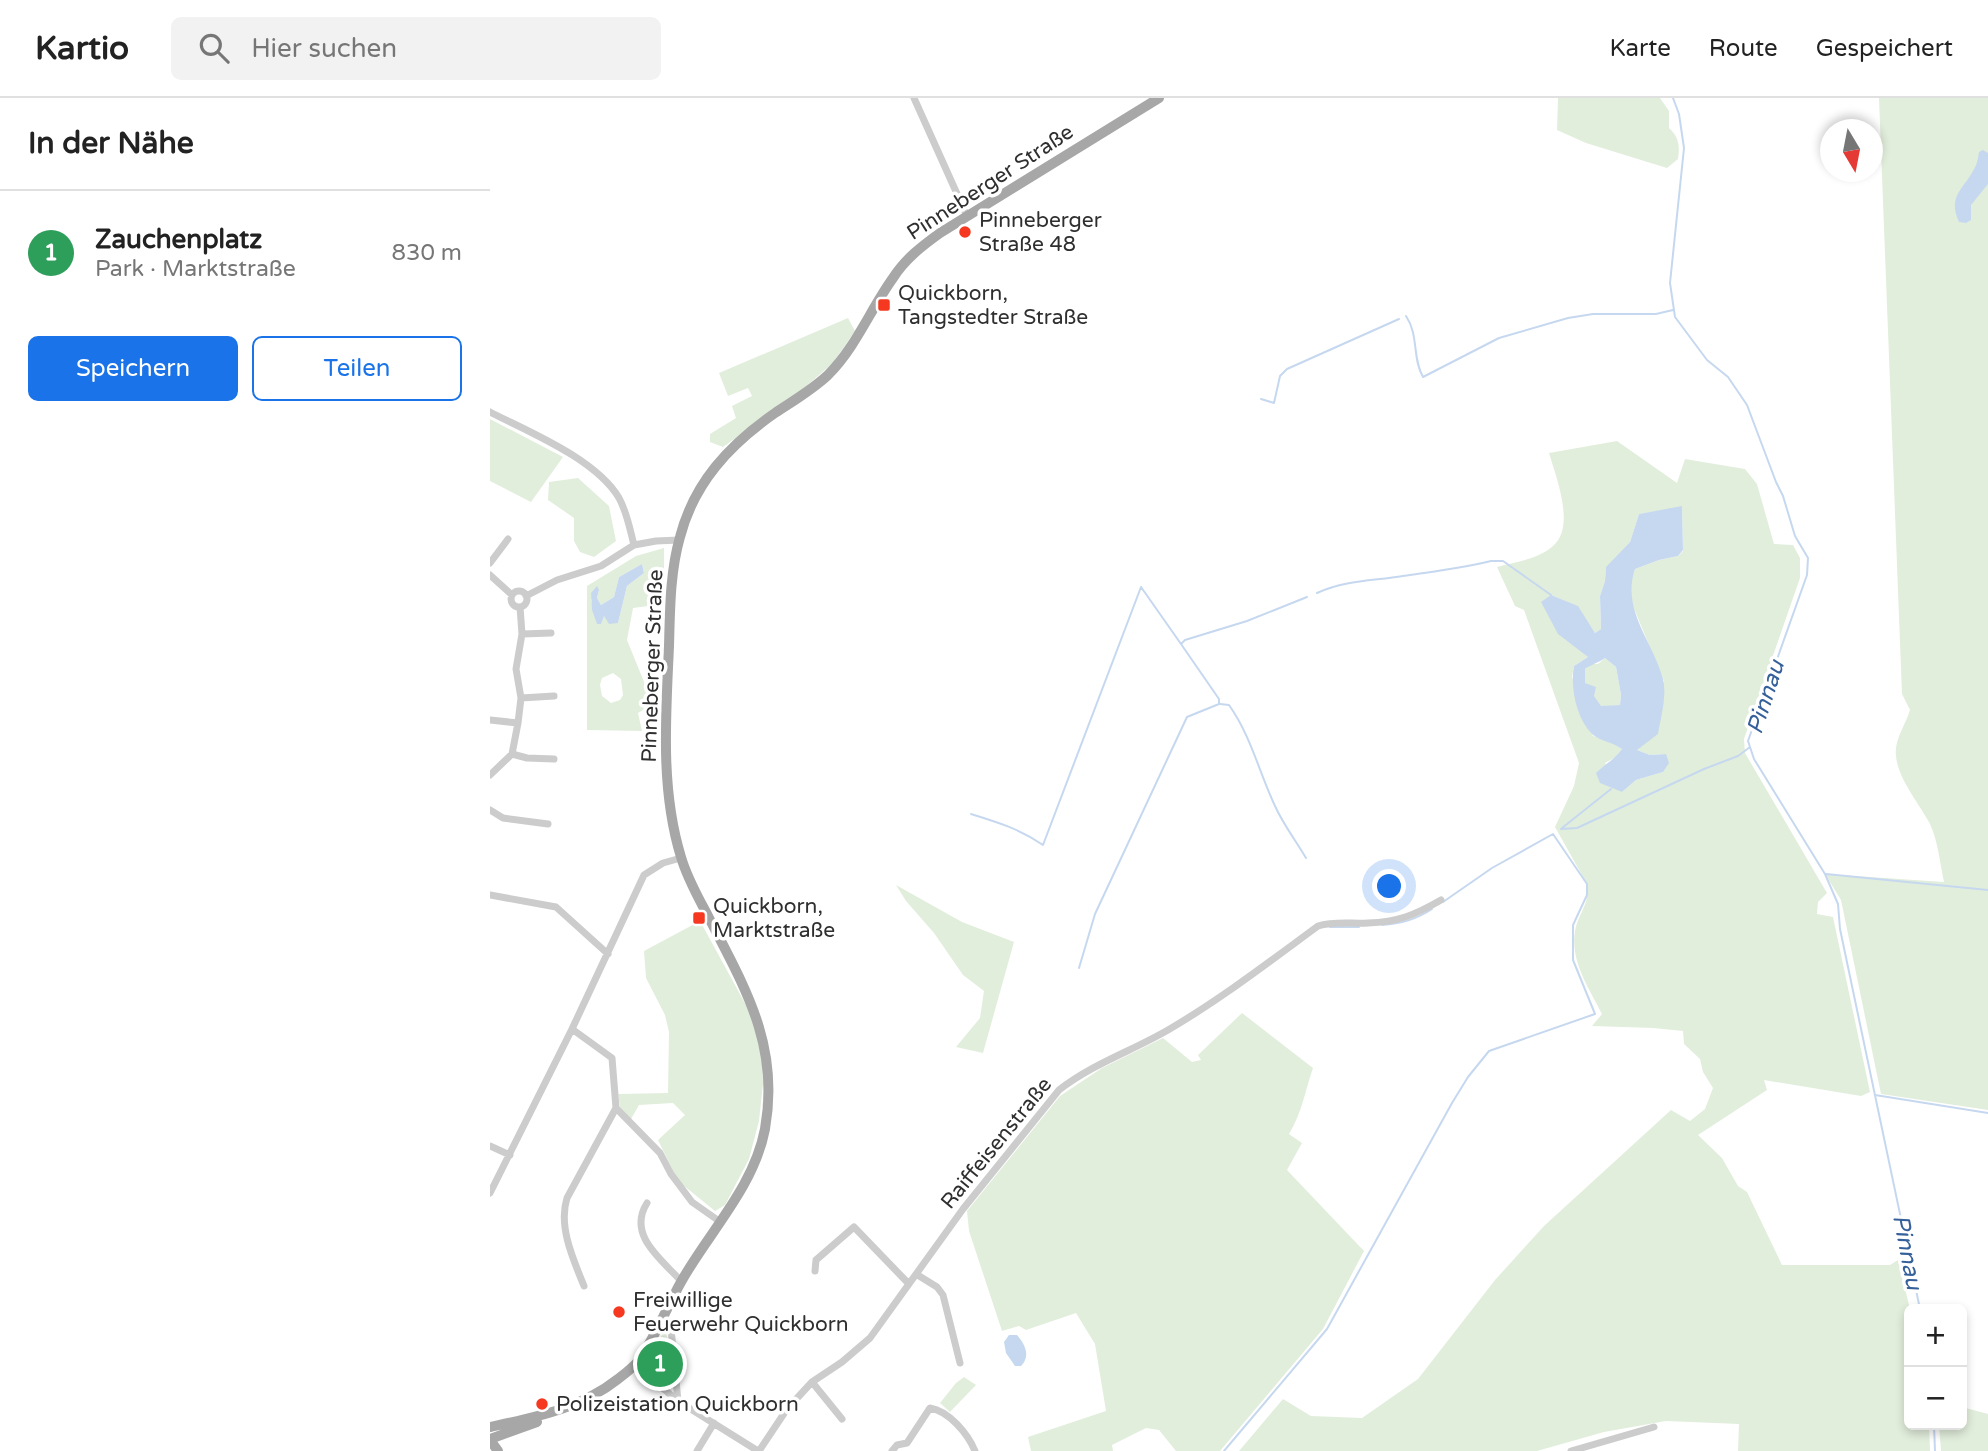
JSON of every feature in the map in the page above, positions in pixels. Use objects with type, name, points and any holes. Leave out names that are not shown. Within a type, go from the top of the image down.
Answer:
[{"type":"main road","name":"Pinneberger Straße","points":[[635,1365],[650,1342],[681,1281],[743,1187],[760,1148],[769,1095],[764,1039],[748,994],[691,883],[674,830],[667,769],[670,614],[679,540],[688,510],[710,472],[728,451],[753,429],[827,375],[846,354],[895,274],[914,252],[967,216],[1159,98]]},
{"type":"main road","points":[[490,1427],[545,1415],[593,1397],[635,1365]]},
{"type":"main road","points":[[498,1451],[490,1440],[540,1421],[545,1415]]},
{"type":"street","points":[[914,98],[967,216]]},
{"type":"street","points":[[490,412],[569,452],[602,479],[619,498],[634,545]]},
{"type":"street","points":[[490,563],[508,539]]},
{"type":"street","points":[[526,596],[549,583],[601,566],[634,545],[679,540]]},
{"type":"street","points":[[490,575],[512,595],[512,603],[520,607]]},
{"type":"street","points":[[512,595],[522,592],[526,596]]},
{"type":"street","points":[[520,607],[525,605],[526,596]]},
{"type":"street","points":[[490,775],[512,754],[518,723],[521,698],[516,669],[522,634],[520,607]]},
{"type":"street","points":[[522,634],[551,633]]},
{"type":"street","points":[[521,698],[554,696]]},
{"type":"street","points":[[490,720],[518,723]]},
{"type":"street","points":[[512,754],[527,758],[554,759]]},
{"type":"street","points":[[490,810],[503,818],[548,824]]},
{"type":"street","points":[[490,1193],[572,1029],[644,875],[663,863],[681,858]]},
{"type":"street","points":[[490,895],[555,907],[608,954]]},
{"type":"street","name":"Raiffeisenstraße","points":[[759,1451],[787,1409],[812,1382],[842,1362],[870,1338],[963,1209],[1059,1090],[1079,1074],[1164,1032],[1221,998],[1318,926],[1327,923],[1401,920],[1420,913],[1441,900]]},
{"type":"street","points":[[572,1029],[612,1058],[616,1108],[564,1208],[564,1223],[583,1286]]},
{"type":"street","points":[[616,1108],[660,1153],[671,1174],[692,1202],[719,1221]]},
{"type":"street","points":[[490,1146],[510,1155]]},
{"type":"street","points":[[647,1203],[641,1212],[643,1237],[647,1245],[681,1281]]},
{"type":"street","points":[[815,1271],[816,1260],[854,1227],[908,1283]]},
{"type":"street","points":[[916,1274],[937,1287],[943,1295],[960,1363]]},
{"type":"street","points":[[671,1328],[678,1401]]},
{"type":"street","points":[[635,1365],[678,1401],[759,1451]]},
{"type":"street","points":[[812,1382],[842,1419]]},
{"type":"street","points":[[892,1451],[897,1445],[907,1443],[930,1408],[940,1410],[965,1434],[975,1451]]},
{"type":"street","points":[[697,1451],[715,1423]]},
{"type":"street","points":[[1571,1451],[1654,1427]]},
{"type":"green space","points":[[1558,98],[1660,98],[1669,111],[1669,128],[1678,142],[1678,159],[1667,168],[1586,143],[1557,130]]},
{"type":"green space","points":[[1879,98],[1988,98],[1988,1110],[1881,1094],[1841,900],[1825,874],[1944,882],[1933,831],[1905,782],[1896,756],[1898,739],[1910,710],[1902,694],[1882,182],[1883,119],[1880,119]]},
{"type":"green space","points":[[848,318],[855,331],[832,364],[798,393],[723,447],[710,442],[710,434],[736,418],[732,406],[752,396],[748,388],[728,396],[719,373]]},
{"type":"green space","points":[[490,419],[563,457],[531,502],[490,481]]},
{"type":"green space","points":[[1617,441],[1677,483],[1685,459],[1745,469],[1757,484],[1774,544],[1793,545],[1800,558],[1800,578],[1744,739],[1745,753],[1827,893],[1818,902],[1817,914],[1833,917],[1870,1092],[1861,1096],[1764,1080],[1767,1090],[1698,1135],[1722,1158],[1738,1186],[1747,1192],[1782,1265],[1890,1265],[1898,1260],[1909,1304],[1904,1304],[1904,1430],[1929,1430],[1930,1451],[1738,1451],[1739,1424],[1666,1421],[1604,1432],[1537,1451],[1239,1451],[1283,1399],[1311,1416],[1362,1418],[1418,1379],[1495,1280],[1544,1226],[1671,1110],[1690,1121],[1705,1109],[1713,1088],[1703,1072],[1700,1059],[1684,1044],[1683,1031],[1592,1026],[1602,1014],[1578,964],[1574,942],[1575,931],[1586,902],[1587,884],[1555,827],[1574,786],[1579,763],[1524,610],[1515,606],[1497,567],[1541,554],[1560,538],[1564,515],[1549,453]],"holes":[[[1682,507],[1683,551],[1678,556],[1635,569],[1630,583],[1630,599],[1664,681],[1637,750],[1650,755],[1665,754],[1663,772],[1636,780],[1622,792],[1605,763],[1616,757],[1622,749],[1613,742],[1593,736],[1572,677],[1574,666],[1588,657],[1556,627],[1551,595],[1577,606],[1595,633],[1601,629],[1600,596],[1606,568],[1630,542],[1639,514]]]},
{"type":"green space","points":[[578,478],[609,506],[616,541],[594,557],[580,552],[574,541],[574,518],[548,500],[549,482]]},
{"type":"green space","points":[[664,548],[664,604],[633,608],[627,640],[653,704],[638,713],[642,731],[587,730],[587,586],[636,556]],"holes":[[[642,564],[644,573],[627,586],[618,623],[603,616],[597,624],[591,600],[599,590],[597,598],[601,605],[614,597],[619,577]],[[613,673],[621,679],[623,695],[620,700],[611,703],[602,696],[600,685],[602,678]]]},
{"type":"green space","points":[[1605,658],[1616,667],[1620,705],[1601,707],[1585,683],[1585,669]]},
{"type":"green space","points":[[896,885],[962,922],[1014,942],[983,1053],[956,1047],[980,1018],[984,991],[963,975]]},
{"type":"green space","points":[[700,921],[752,1016],[762,1051],[763,1084],[759,1121],[749,1159],[725,1205],[715,1211],[678,1181],[658,1140],[685,1115],[673,1103],[639,1105],[631,1119],[620,1107],[618,1094],[668,1093],[669,1032],[665,1015],[646,978],[644,951]]},
{"type":"green space","points":[[1242,1013],[1313,1068],[1300,1110],[1289,1134],[1302,1143],[1287,1170],[1364,1251],[1323,1329],[1220,1451],[1176,1451],[1159,1430],[1146,1428],[1112,1445],[1113,1451],[1031,1451],[1028,1437],[1106,1411],[1095,1344],[1076,1313],[1026,1330],[1019,1326],[1002,1331],[969,1231],[967,1211],[1060,1096],[1102,1068],[1163,1038],[1192,1062],[1201,1060],[1198,1055]]},
{"type":"green space","points":[[666,1328],[671,1388],[652,1373],[651,1355]]},
{"type":"green space","points":[[964,1377],[976,1385],[950,1412],[940,1403]]},
{"type":"green space","points":[[1967,1408],[1988,1414],[1988,1451],[1941,1451],[1939,1430],[1967,1430]]},
{"type":"water","points":[[1983,150],[1988,153],[1988,184],[1971,205],[1971,220],[1966,223],[1959,222],[1955,206],[1958,193],[1975,167],[1979,152]]},
{"type":"water","points":[[1682,506],[1683,550],[1678,556],[1635,569],[1632,598],[1635,612],[1658,665],[1664,692],[1658,734],[1637,750],[1650,755],[1666,754],[1669,763],[1663,772],[1636,780],[1622,792],[1600,783],[1596,773],[1622,749],[1592,734],[1578,711],[1573,683],[1574,666],[1588,657],[1558,634],[1541,602],[1551,595],[1578,606],[1595,633],[1601,629],[1600,596],[1606,567],[1630,542],[1639,514]],"holes":[[[1605,658],[1616,667],[1620,705],[1601,706],[1594,696],[1596,687],[1585,683],[1585,669]]]},
{"type":"water","points":[[642,564],[644,573],[627,586],[618,623],[609,624],[604,616],[601,624],[597,624],[592,610],[591,593],[597,586],[597,598],[601,605],[614,597],[619,577]]},
{"type":"water","points":[[1009,1335],[1017,1335],[1024,1346],[1026,1358],[1021,1366],[1015,1366],[1006,1353],[1004,1342]]},
{"type":"waterway","name":"Pinnau","points":[[1673,98],[1679,114],[1684,148],[1670,283],[1675,317],[1707,360],[1728,377],[1747,405],[1783,496],[1795,536],[1808,558],[1807,575],[1748,741],[1754,759],[1825,874],[1838,904],[1840,929],[1919,1304]]},
{"type":"waterway","points":[[1406,316],[1413,331],[1423,377],[1499,338],[1568,318],[1593,314],[1656,314],[1673,310]]},
{"type":"waterway","points":[[1261,399],[1274,403],[1280,376],[1287,369],[1399,319]]},
{"type":"waterway","points":[[1317,593],[1349,583],[1503,561],[1551,595]]},
{"type":"waterway","points":[[971,814],[1017,830],[1043,845],[1141,587],[1181,644],[1185,640],[1247,621],[1307,597]]},
{"type":"waterway","points":[[1079,968],[1095,914],[1187,717],[1219,704],[1219,699],[1181,644]]},
{"type":"waterway","points":[[1220,704],[1229,705],[1237,717],[1278,813],[1306,858]]},
{"type":"waterway","points":[[1561,829],[1577,828],[1738,756],[1750,747]]},
{"type":"waterway","points":[[1562,828],[1611,789]]},
{"type":"waterway","points":[[1224,1451],[1327,1329],[1452,1103],[1489,1051],[1595,1014],[1573,960],[1573,925],[1587,895],[1587,884],[1553,834],[1492,868],[1443,902]]},
{"type":"waterway","points":[[1826,874],[1988,890]]},
{"type":"waterway","points":[[1382,925],[1421,916],[1432,909]]},
{"type":"waterway","points":[[1330,927],[1359,927]]},
{"type":"waterway","points":[[1875,1095],[1988,1113]]},
{"type":"waterway","name":"Pinnau","points":[[1934,1430],[1935,1451]]},
{"type":"place","name":"Pinneberger Straße 48","points":[[965,232]]},
{"type":"place","name":"Quickborn, Tangstedter Straße","points":[[884,305]]},
{"type":"place","name":"Quickborn, Marktstraße","points":[[699,918]]},
{"type":"place","name":"Freiwillige Feuerwehr Quickborn","points":[[619,1312]]},
{"type":"place","name":"Zauchenplatz","points":[[660,1364]]},
{"type":"place","name":"Polizeistation Quickborn","points":[[542,1404]]}]
